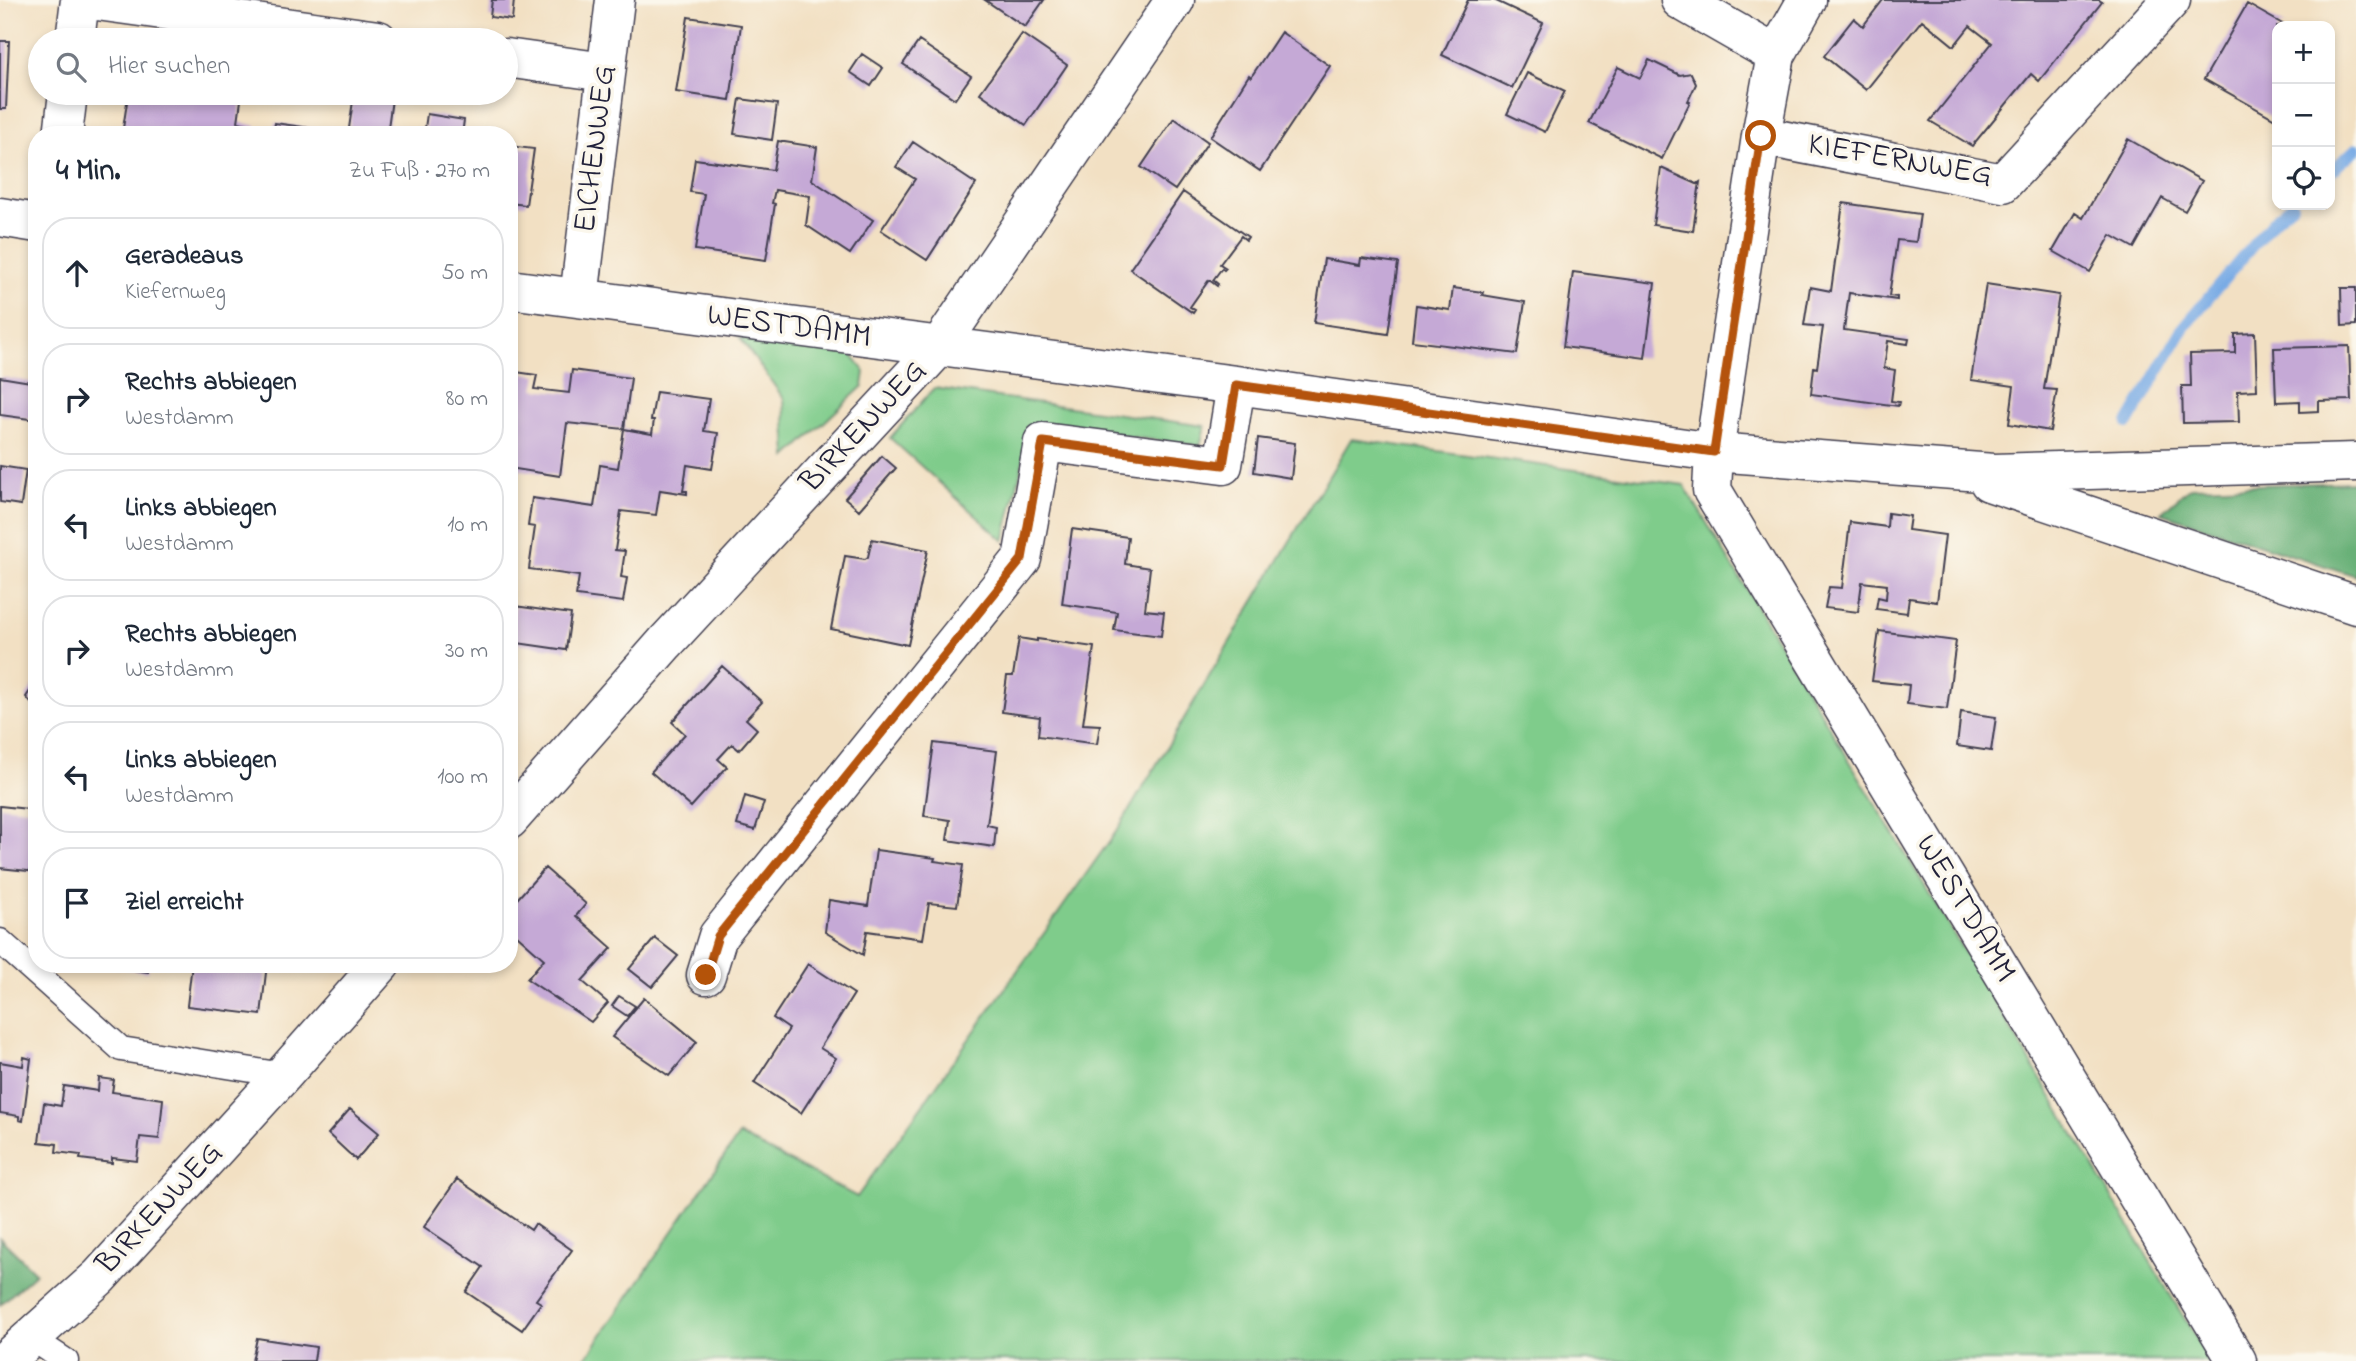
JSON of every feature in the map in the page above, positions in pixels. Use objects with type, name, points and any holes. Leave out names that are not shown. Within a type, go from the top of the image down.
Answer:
[{"type":"street","points":[[76,28],[80,0]]},
{"type":"street","points":[[90,0],[292,28]]},
{"type":"street","name":"EICHENWEG","points":[[579,298],[615,0]]},
{"type":"street","name":"BIRKENWEG","points":[[518,810],[665,643],[939,347],[1175,0]]},
{"type":"street","points":[[1680,0],[1776,55]]},
{"type":"street","points":[[1714,452],[1761,136],[1776,55],[1807,0]]},
{"type":"street","name":"KIEFERNWEG","points":[[1761,136],[2003,183],[2171,0]]},
{"type":"street","points":[[518,60],[605,72]]},
{"type":"street","points":[[64,126],[67,105]]},
{"type":"street","points":[[0,217],[28,222]]},
{"type":"street","name":"WESTDAMM","points":[[518,290],[1236,385],[1714,452],[1994,473],[2356,462]]},
{"type":"street","points":[[706,975],[718,936],[1022,559],[1043,442],[1223,465],[1236,385]]},
{"type":"street","name":"WESTDAMM","points":[[1714,452],[1712,490],[2237,1361]]},
{"type":"street","name":"WESTDAMM","points":[[1954,471],[2356,605]]},
{"type":"street","name":"BIRKENWEG","points":[[18,1349],[99,1278],[373,973]]},
{"type":"lane","points":[[0,941],[28,966]]},
{"type":"lane","points":[[36,973],[121,1049],[283,1075]]},
{"type":"lane","name":"BIRKENWEG","points":[[18,1349],[66,1361]]},
{"type":"green space","points":[[740,338],[850,353],[865,372],[863,386],[787,457],[784,399]]},
{"type":"green space","points":[[934,388],[1205,426],[1200,446],[1032,424],[1004,541],[890,438]]},
{"type":"green space","points":[[1351,439],[1684,485],[2210,1361],[584,1361],[739,1135],[857,1197],[1118,829]]},
{"type":"green space","points":[[2356,482],[2356,576],[2161,513],[2190,487]]},
{"type":"green space","points":[[0,1238],[36,1273],[0,1305]]},
{"type":"building","points":[[492,0],[514,0],[512,20],[490,17]]},
{"type":"building","points":[[985,0],[1044,0],[1025,27]]},
{"type":"building","points":[[1468,0],[1494,0],[1543,23],[1512,88],[1442,55]]},
{"type":"building","points":[[1883,0],[2102,2],[2039,81],[2031,74],[1972,146],[1930,121],[1992,43],[1970,26],[1954,46],[1922,20],[1866,90],[1824,56],[1854,18],[1863,26]]},
{"type":"building","points":[[2247,4],[2277,21],[2272,21],[2272,117],[2204,79]]},
{"type":"building","points":[[688,17],[741,25],[730,100],[676,92]]},
{"type":"building","points":[[1281,32],[1330,66],[1260,171],[1210,137],[1249,75],[1251,77]]},
{"type":"building","points":[[1022,34],[1067,65],[1026,125],[980,93]]},
{"type":"building","points":[[0,41],[9,41],[6,109],[0,109]]},
{"type":"building","points":[[919,41],[971,76],[955,99],[903,64]]},
{"type":"building","points":[[862,54],[883,68],[871,86],[850,72]]},
{"type":"building","points":[[1649,60],[1680,75],[1691,73],[1696,84],[1662,159],[1589,123],[1618,67],[1640,78]]},
{"type":"building","points":[[1527,73],[1565,91],[1545,132],[1507,114]]},
{"type":"building","points":[[740,99],[777,104],[772,140],[734,134]]},
{"type":"building","points":[[127,105],[240,105],[238,122],[257,126],[123,126]]},
{"type":"building","points":[[352,105],[391,105],[388,126],[349,126]]},
{"type":"building","points":[[427,114],[464,120],[463,126],[425,126]]},
{"type":"building","points":[[1174,118],[1208,142],[1175,190],[1141,167]]},
{"type":"building","points":[[275,123],[296,126],[274,126]]},
{"type":"building","points":[[2128,139],[2202,181],[2185,211],[2162,198],[2134,248],[2111,235],[2090,272],[2053,251],[2075,213],[2083,218]]},
{"type":"building","points":[[778,141],[817,147],[812,180],[873,220],[850,254],[806,225],[810,196],[775,190],[766,260],[695,250],[704,194],[690,192],[695,159],[773,170]]},
{"type":"building","points":[[913,142],[976,184],[927,260],[881,230],[915,179],[896,167]]},
{"type":"building","points":[[518,147],[534,149],[526,205],[518,204]]},
{"type":"building","points":[[1661,168],[1697,184],[1700,182],[1693,231],[1653,225]]},
{"type":"building","points":[[1183,192],[1248,237],[1246,240],[1241,236],[1220,264],[1226,268],[1222,268],[1213,280],[1217,286],[1209,280],[1190,307],[1195,310],[1193,313],[1130,269]]},
{"type":"building","points":[[1843,203],[1920,214],[1916,242],[1897,240],[1889,296],[1897,297],[1897,300],[1849,293],[1844,330],[1909,339],[1908,344],[1888,341],[1884,368],[1895,370],[1891,401],[1899,402],[1898,406],[1811,394],[1823,327],[1804,325],[1810,287],[1831,291]]},
{"type":"building","points":[[1361,258],[1398,263],[1388,334],[1314,323],[1324,259],[1360,265]]},
{"type":"building","points":[[1573,272],[1655,283],[1645,358],[1563,347]]},
{"type":"building","points":[[1986,284],[2059,295],[2044,389],[2057,390],[2050,431],[2009,424],[2014,386],[1971,380]]},
{"type":"building","points":[[1453,288],[1525,302],[1517,354],[1412,341],[1416,305],[1450,310]]},
{"type":"building","points":[[2341,288],[2356,288],[2356,325],[2342,326]]},
{"type":"building","points":[[2255,333],[2257,390],[2238,391],[2239,422],[2183,423],[2182,386],[2191,386],[2190,354],[2235,353],[2235,334]]},
{"type":"building","points":[[2349,346],[2351,400],[2319,401],[2319,411],[2300,412],[2300,401],[2276,402],[2274,348]]},
{"type":"building","points":[[572,370],[631,378],[624,429],[567,423],[560,476],[518,469],[518,372],[537,375],[534,389],[569,393]]},
{"type":"building","points":[[0,377],[28,382],[28,419],[0,415]]},
{"type":"building","points":[[656,392],[709,399],[704,431],[718,433],[712,469],[687,465],[683,491],[687,491],[687,494],[660,490],[656,515],[621,511],[615,550],[625,551],[621,577],[627,578],[623,602],[576,596],[579,576],[529,569],[535,527],[528,526],[532,498],[594,507],[600,465],[618,468],[624,429],[652,434],[654,420],[651,420]]},
{"type":"building","points":[[1258,438],[1295,443],[1291,478],[1254,472]]},
{"type":"building","points":[[882,456],[896,468],[859,510],[845,498]]},
{"type":"building","points":[[0,466],[26,470],[21,505],[0,502]]},
{"type":"building","points":[[1888,513],[1910,516],[1908,530],[1945,535],[1937,602],[1909,598],[1907,613],[1876,609],[1878,597],[1886,599],[1887,585],[1862,582],[1858,612],[1825,608],[1829,587],[1842,588],[1850,522],[1887,527]]},
{"type":"building","points":[[1072,529],[1128,537],[1125,564],[1150,568],[1145,610],[1164,612],[1161,636],[1114,630],[1117,612],[1062,604]]},
{"type":"building","points":[[872,539],[928,550],[908,645],[831,629],[845,556],[865,559],[868,557]]},
{"type":"building","points":[[518,606],[571,614],[566,650],[518,643]]},
{"type":"building","points":[[1879,631],[1956,641],[1947,709],[1907,704],[1909,685],[1872,681]]},
{"type":"building","points":[[1019,638],[1094,647],[1083,724],[1100,725],[1097,744],[1038,736],[1040,717],[1002,712],[1007,676],[1013,676]]},
{"type":"building","points":[[722,666],[762,702],[746,719],[757,729],[739,750],[732,744],[718,759],[727,767],[691,807],[651,772],[685,734],[672,722]]},
{"type":"building","points":[[1961,712],[1996,717],[1991,751],[1957,746]]},
{"type":"building","points":[[934,743],[997,751],[987,825],[996,827],[994,847],[947,840],[950,820],[924,816]]},
{"type":"building","points":[[745,796],[764,802],[755,830],[737,825]]},
{"type":"building","points":[[0,806],[28,809],[28,871],[0,868]]},
{"type":"building","points":[[876,850],[935,858],[934,861],[963,865],[957,906],[929,903],[923,939],[867,931],[863,955],[825,932],[829,900],[868,906]]},
{"type":"building","points":[[545,868],[586,904],[576,916],[612,948],[582,981],[608,1003],[591,1022],[527,979],[544,959],[518,936],[518,898]]},
{"type":"building","points":[[655,938],[678,956],[652,987],[629,969]]},
{"type":"building","points":[[808,964],[854,994],[820,1048],[836,1058],[801,1113],[754,1083],[789,1029],[773,1018]]},
{"type":"building","points":[[191,973],[266,973],[261,1015],[187,1006]]},
{"type":"building","points":[[619,996],[635,1006],[627,1016],[612,1006]]},
{"type":"building","points":[[644,998],[697,1042],[669,1076],[612,1037]]},
{"type":"building","points":[[24,1057],[31,1059],[23,1121],[19,1120],[19,1116],[0,1113],[0,1062],[23,1066]]},
{"type":"building","points":[[99,1078],[114,1080],[112,1092],[163,1099],[159,1139],[140,1137],[137,1161],[112,1158],[112,1163],[80,1159],[81,1155],[56,1152],[57,1144],[39,1142],[44,1103],[61,1106],[64,1086],[98,1091]]},
{"type":"building","points":[[350,1109],[379,1133],[356,1160],[328,1134]]},
{"type":"building","points":[[457,1179],[531,1230],[535,1224],[572,1250],[536,1300],[541,1303],[522,1330],[466,1292],[483,1267],[424,1227]]},
{"type":"building","points":[[257,1338],[316,1347],[314,1361],[252,1361]]},
{"type":"waterway","points":[[2335,168],[2356,149]]},
{"type":"waterway","points":[[2128,423],[2184,327],[2274,220],[2286,210]]},
{"type":"route","points":[[706,975],[718,936],[1022,559],[1043,442],[1223,465],[1236,385],[1714,452],[1761,136]]}]
